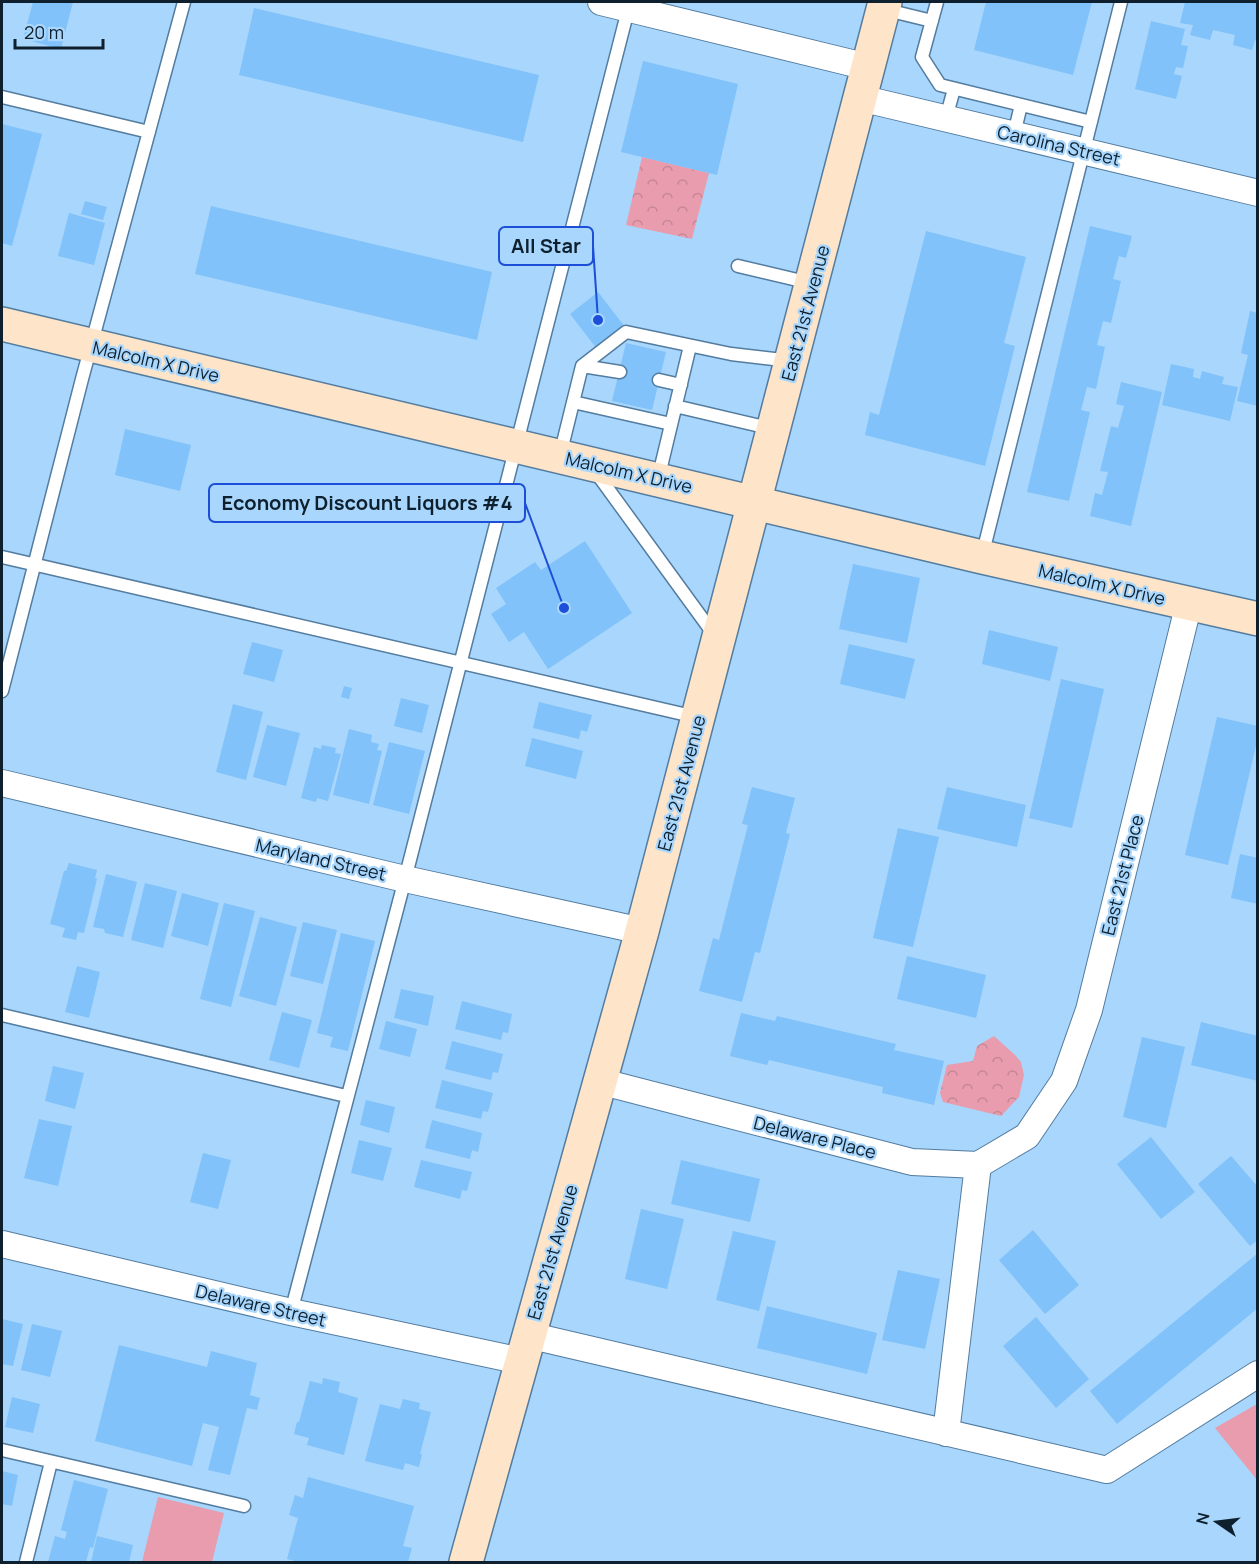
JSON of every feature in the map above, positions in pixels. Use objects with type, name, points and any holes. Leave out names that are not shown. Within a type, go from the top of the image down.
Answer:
[{"type":"street","name":"Carolina Street","points":[[601,2],[629,5],[864,82],[946,118],[1257,193]]},
{"type":"street","name":"East 21st Avenue","points":[[466,1563],[524,1348],[642,931],[813,284],[884,5]]},
{"type":"street","name":"Malcolm X Drive","points":[[2,324],[982,557],[1257,619]]},
{"type":"street","name":"East 21st Place","points":[[978,1165],[1027,1136],[1064,1081],[1089,1010],[1189,603]]},
{"type":"street","name":"Maryland Street","points":[[2,783],[405,879],[642,931]]},
{"type":"street","name":"Delaware Place","points":[[599,1082],[912,1162],[978,1165]]},
{"type":"street","points":[[945,1432],[978,1165]]},
{"type":"street","name":"Delaware Street","points":[[2,1244],[291,1312],[524,1348],[945,1432],[1107,1470],[1257,1374]]},
{"type":"lane","points":[[2,691],[184,2]]},
{"type":"lane","points":[[937,2],[922,57],[940,85],[1091,122]]},
{"type":"lane","points":[[982,557],[1121,2]]},
{"type":"lane","points":[[291,1312],[346,1096],[405,879],[629,5]]},
{"type":"lane","points":[[884,5],[932,21]]},
{"type":"lane","points":[[946,118],[954,88]]},
{"type":"lane","points":[[2,97],[149,132]]},
{"type":"lane","points":[[1014,134],[1021,105]]},
{"type":"lane","points":[[738,266],[813,284]]},
{"type":"lane","points":[[718,640],[574,459],[573,402],[582,366],[626,332],[731,354],[792,361]]},
{"type":"lane","points":[[658,479],[690,346]]},
{"type":"lane","points":[[582,366],[620,372]]},
{"type":"lane","points":[[659,380],[681,385]]},
{"type":"lane","points":[[573,402],[671,424]]},
{"type":"lane","points":[[675,406],[774,429]]},
{"type":"lane","points":[[2,557],[698,718]]},
{"type":"lane","points":[[2,1015],[346,1096]]},
{"type":"lane","points":[[2,1450],[244,1506]]},
{"type":"lane","points":[[26,1563],[51,1462]]},
{"type":"green space","points":[[642,157],[709,173],[692,239],[626,225]]},
{"type":"green space","points":[[994,1036],[1021,1062],[1024,1075],[1019,1097],[1001,1116],[943,1102],[940,1093],[947,1065],[973,1061],[977,1046]]},
{"type":"green space","points":[[1257,1404],[1257,1480],[1215,1428]]},
{"type":"green space","points":[[158,1497],[224,1513],[212,1562],[142,1562]]},
{"type":"building","points":[[33,2],[73,2],[61,49],[23,39]]},
{"type":"building","points":[[986,2],[1092,2],[1073,75],[974,50]]},
{"type":"building","points":[[1185,2],[1258,2],[1258,41],[1255,40],[1252,50],[1233,45],[1235,35],[1213,30],[1210,40],[1190,35],[1193,25],[1180,23]]},
{"type":"building","points":[[254,8],[539,75],[523,142],[239,75]]},
{"type":"building","points":[[1151,21],[1185,29],[1181,45],[1188,46],[1183,68],[1176,67],[1174,74],[1182,76],[1176,99],[1135,89]]},
{"type":"building","points":[[643,61],[738,84],[717,175],[621,152]]},
{"type":"building","points":[[2,124],[42,134],[12,246],[2,243]]},
{"type":"building","points":[[85,201],[107,207],[103,220],[81,214]]},
{"type":"building","points":[[211,206],[492,272],[477,340],[195,274]]},
{"type":"building","points":[[69,213],[105,223],[94,265],[58,256]]},
{"type":"building","points":[[1090,226],[1132,236],[1126,258],[1119,256],[1113,279],[1121,281],[1111,323],[1103,321],[1097,345],[1105,347],[1096,389],[1087,387],[1081,410],[1090,412],[1069,501],[1027,492]]},
{"type":"building","points":[[926,231],[1026,257],[1004,343],[1015,346],[985,466],[865,435],[870,412],[879,415]]},
{"type":"building","points":[[598,292],[625,327],[597,349],[570,314]]},
{"type":"building","points":[[1250,311],[1258,313],[1258,406],[1237,401],[1248,355],[1241,353]]},
{"type":"building","points":[[626,343],[666,352],[652,410],[612,401]]},
{"type":"building","points":[[1171,364],[1194,369],[1193,377],[1200,379],[1202,371],[1224,377],[1222,384],[1238,387],[1230,421],[1162,405]]},
{"type":"building","points":[[1121,382],[1162,392],[1131,526],[1090,516],[1095,493],[1102,495],[1108,472],[1100,471],[1111,426],[1118,428],[1124,406],[1116,404]]},
{"type":"building","points":[[125,429],[191,445],[180,491],[115,475]]},
{"type":"building","points":[[585,541],[632,613],[548,669],[524,632],[509,642],[491,614],[506,604],[496,588],[535,562],[541,570]]},
{"type":"building","points":[[853,564],[920,578],[907,643],[839,629]]},
{"type":"building","points":[[989,630],[1058,647],[1050,681],[982,664]]},
{"type":"building","points":[[252,642],[283,650],[274,682],[243,674]]},
{"type":"building","points":[[849,644],[915,659],[905,699],[840,684]]},
{"type":"building","points":[[1061,679],[1104,689],[1072,828],[1029,818]]},
{"type":"building","points":[[344,686],[352,688],[349,699],[341,697]]},
{"type":"building","points":[[401,698],[429,705],[422,733],[394,726]]},
{"type":"building","points":[[539,702],[592,715],[587,732],[581,730],[579,739],[533,728]]},
{"type":"building","points":[[233,704],[263,712],[246,780],[216,772]]},
{"type":"building","points":[[1217,717],[1258,726],[1258,737],[1228,865],[1185,855]]},
{"type":"building","points":[[267,725],[300,733],[286,786],[253,777]]},
{"type":"building","points":[[349,729],[372,735],[371,742],[379,744],[377,750],[382,751],[369,804],[333,795]]},
{"type":"building","points":[[532,738],[583,751],[576,779],[525,766]]},
{"type":"building","points":[[389,742],[425,751],[409,814],[373,805]]},
{"type":"building","points":[[322,745],[336,748],[335,753],[341,754],[328,801],[317,798],[316,802],[301,798],[314,747],[321,749]]},
{"type":"building","points":[[752,787],[795,798],[786,833],[790,834],[760,953],[755,952],[742,1002],[699,991],[713,938],[719,940],[748,825],[742,824]]},
{"type":"building","points":[[947,787],[1026,805],[1017,847],[937,829]]},
{"type":"building","points":[[898,828],[939,837],[913,947],[873,938]]},
{"type":"building","points":[[1240,854],[1258,858],[1258,904],[1231,898]]},
{"type":"building","points":[[69,863],[97,870],[95,878],[97,879],[84,933],[78,932],[76,940],[62,937],[65,928],[50,924],[64,871]]},
{"type":"building","points":[[106,874],[137,882],[123,937],[105,933],[104,929],[93,927]]},
{"type":"building","points":[[145,883],[177,891],[163,948],[131,940]]},
{"type":"building","points":[[182,893],[219,903],[208,946],[171,936]]},
{"type":"building","points":[[224,903],[255,911],[231,1007],[200,999]]},
{"type":"building","points":[[260,917],[297,927],[276,1006],[239,996]]},
{"type":"building","points":[[303,922],[337,930],[323,984],[290,976]]},
{"type":"building","points":[[341,933],[375,941],[348,1051],[330,1047],[333,1037],[317,1033]]},
{"type":"building","points":[[907,956],[986,975],[976,1018],[897,999]]},
{"type":"building","points":[[77,966],[100,972],[89,1018],[65,1012]]},
{"type":"building","points":[[401,989],[434,996],[428,1026],[394,1018]]},
{"type":"building","points":[[462,1001],[512,1014],[508,1033],[503,1032],[501,1040],[455,1029]]},
{"type":"building","points":[[282,1012],[312,1020],[299,1068],[269,1060]]},
{"type":"building","points":[[741,1013],[775,1021],[777,1016],[896,1044],[894,1050],[944,1061],[934,1105],[882,1093],[883,1087],[769,1060],[767,1065],[730,1056]]},
{"type":"building","points":[[386,1021],[417,1029],[410,1057],[379,1049]]},
{"type":"building","points":[[1201,1022],[1258,1036],[1258,1081],[1191,1065]]},
{"type":"building","points":[[1142,1037],[1185,1047],[1166,1128],[1123,1117]]},
{"type":"building","points":[[452,1041],[503,1054],[498,1073],[493,1072],[491,1080],[445,1069]]},
{"type":"building","points":[[53,1066],[84,1073],[75,1109],[45,1101]]},
{"type":"building","points":[[442,1080],[493,1093],[488,1112],[483,1111],[481,1119],[435,1108]]},
{"type":"building","points":[[366,1100],[395,1107],[389,1133],[360,1125]]},
{"type":"building","points":[[39,1119],[72,1126],[58,1186],[24,1178]]},
{"type":"building","points":[[432,1120],[482,1133],[478,1152],[472,1150],[470,1159],[425,1148]]},
{"type":"building","points":[[1151,1137],[1195,1192],[1161,1219],[1117,1164]]},
{"type":"building","points":[[359,1140],[392,1148],[383,1181],[351,1173]]},
{"type":"building","points":[[203,1153],[231,1160],[218,1209],[190,1202]]},
{"type":"building","points":[[1231,1156],[1258,1187],[1258,1240],[1250,1246],[1198,1184]]},
{"type":"building","points":[[421,1160],[472,1172],[467,1191],[462,1190],[460,1199],[414,1187]]},
{"type":"building","points":[[681,1160],[760,1179],[750,1222],[671,1204]]},
{"type":"building","points":[[641,1209],[684,1219],[667,1289],[625,1279]]},
{"type":"building","points":[[1033,1230],[1079,1285],[1045,1314],[999,1260]]},
{"type":"building","points":[[733,1231],[776,1241],[759,1311],[716,1300]]},
{"type":"building","points":[[1258,1253],[1258,1308],[1117,1424],[1090,1391]]},
{"type":"building","points":[[898,1270],[940,1279],[925,1349],[882,1340]]},
{"type":"building","points":[[767,1306],[877,1333],[867,1374],[757,1348]]},
{"type":"building","points":[[1036,1317],[1089,1379],[1056,1408],[1003,1346]]},
{"type":"building","points":[[2,1319],[23,1324],[13,1366],[2,1364]]},
{"type":"building","points":[[32,1324],[62,1331],[50,1377],[21,1370]]},
{"type":"building","points":[[119,1345],[207,1367],[211,1351],[257,1363],[250,1395],[260,1398],[257,1410],[247,1408],[230,1475],[208,1470],[219,1427],[203,1423],[192,1466],[95,1441]]},
{"type":"building","points":[[323,1378],[340,1382],[338,1392],[358,1398],[344,1455],[307,1445],[309,1438],[294,1434],[310,1381],[322,1384]]},
{"type":"building","points":[[12,1397],[40,1404],[33,1433],[5,1427]]},
{"type":"building","points":[[403,1399],[420,1403],[419,1409],[431,1412],[419,1467],[405,1463],[403,1470],[365,1461],[380,1404],[400,1409]]},
{"type":"building","points":[[2,1471],[18,1475],[12,1506],[2,1504]]},
{"type":"building","points":[[308,1477],[414,1506],[403,1546],[412,1548],[408,1562],[299,1562],[287,1559],[298,1518],[289,1515],[295,1495],[303,1498]]},
{"type":"building","points":[[74,1480],[108,1489],[93,1548],[90,1547],[86,1562],[48,1562],[55,1536],[65,1539],[67,1532],[61,1530]]},
{"type":"building","points":[[97,1536],[133,1545],[129,1562],[91,1562]]},
{"type":"place","name":"All Star","points":[[598,320]]},
{"type":"place","name":"Economy Discount Liquors #4","points":[[564,608]]}]
